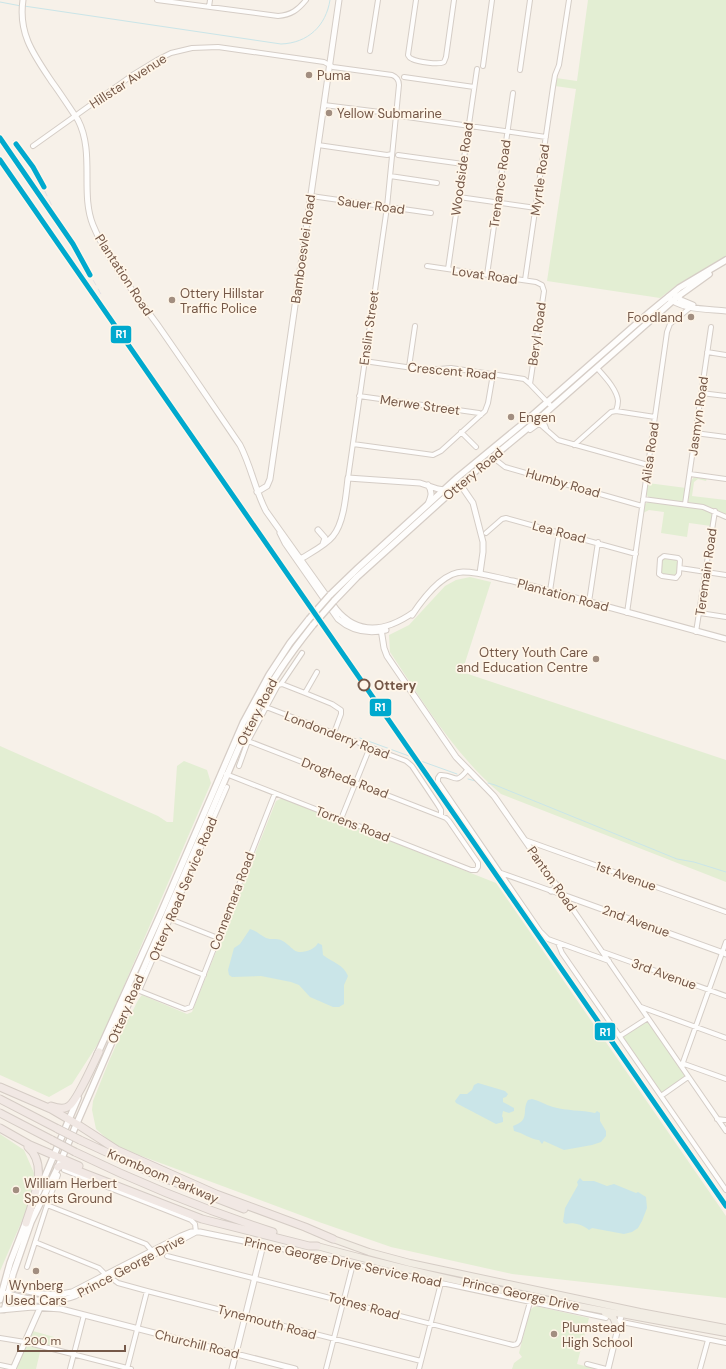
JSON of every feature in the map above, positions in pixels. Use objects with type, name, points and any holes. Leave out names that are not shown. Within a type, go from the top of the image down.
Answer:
[{"type":"highway","points":[[0,1087],[34,1101],[59,1109],[65,1108],[73,1103],[99,1052]]},
{"type":"highway","name":"Kromboom Parkway","points":[[0,1099],[80,1140],[146,1170],[265,1217],[333,1239]]},
{"type":"highway","points":[[34,1101],[77,1124],[108,1145],[130,1156],[216,1194],[333,1239]]},
{"type":"highway","name":"Kromboom Parkway","points":[[0,1113],[75,1152],[136,1180],[247,1224],[317,1246]]},
{"type":"highway","points":[[0,1128],[32,1150],[39,1164],[39,1172],[26,1223]]},
{"type":"highway","points":[[16,1138],[40,1150],[62,1158],[115,1182],[123,1187]]},
{"type":"highway","points":[[61,1168],[63,1165],[123,1187],[202,1219],[309,1246],[317,1246]]},
{"type":"main road","name":"Ottery Road","points":[[8,1294],[14,1269],[31,1222],[61,1168],[62,1158],[136,990],[246,731],[267,690],[294,648],[312,625],[357,577],[460,484],[547,402],[673,297],[726,262]]},
{"type":"main road","name":"Ottery Road","points":[[1,1292],[10,1263],[53,1155],[164,907],[243,723],[263,685],[286,649],[308,619],[352,573],[444,490],[521,434],[545,414],[673,297]]},
{"type":"main road","name":"Prince George Drive","points":[[333,1239],[369,1252],[410,1263],[726,1333]]},
{"type":"main road","name":"Prince George Drive","points":[[317,1246],[409,1270],[580,1306],[622,1311],[726,1328]]},
{"type":"main road","points":[[2,1285],[10,1287]]},
{"type":"main road","points":[[1,1292],[8,1294]]},
{"type":"main road","points":[[580,1306],[608,1314],[613,1317],[618,1321],[618,1329]]},
{"type":"street","name":"Plantation Road","points":[[23,0],[23,24],[26,38],[35,56],[83,130],[85,140],[88,204],[96,233],[126,280],[189,369],[240,445],[257,492],[266,511],[285,543],[299,560],[333,613],[349,627],[372,632],[401,621],[414,612]]},
{"type":"street","points":[[157,0],[278,16],[284,16],[295,11],[306,0]]},
{"type":"street","points":[[209,7],[210,0]]},
{"type":"street","name":"Bamboesvlei Road","points":[[257,492],[268,486],[270,479],[339,0]]},
{"type":"street","points":[[370,51],[378,0]]},
{"type":"street","points":[[416,0],[408,57],[412,60],[439,64],[444,62],[446,57],[454,0]]},
{"type":"street","points":[[483,66],[492,0]]},
{"type":"street","points":[[520,70],[530,0]]},
{"type":"street","name":"Myrtle Road","points":[[525,280],[554,80],[559,65],[569,0]]},
{"type":"street","name":"Hillstar Avenue","points":[[33,146],[156,60],[171,53],[192,48],[218,48],[324,62],[333,67],[394,76]]},
{"type":"street","name":"Woodside Road","points":[[448,269],[477,69]]},
{"type":"street","name":"Enslin Street","points":[[299,560],[333,537],[345,503],[352,444],[387,207],[399,84],[398,79],[394,76]]},
{"type":"street","points":[[404,77],[474,87]]},
{"type":"street","name":"Trenance Road","points":[[487,276],[513,93]]},
{"type":"street","points":[[324,105],[396,114]]},
{"type":"street","points":[[400,116],[546,137]]},
{"type":"street","points":[[318,145],[387,155],[392,154]]},
{"type":"street","points":[[398,155],[463,164]]},
{"type":"street","points":[[390,176],[437,183]]},
{"type":"street","name":"Sauer Road","points":[[311,196],[431,213]]},
{"type":"street","points":[[458,198],[536,208]]},
{"type":"street","name":"Lovat Road","points":[[427,266],[487,276],[539,282],[542,285]]},
{"type":"street","name":"Beryl Road","points":[[530,384],[544,291],[542,285]]},
{"type":"street","points":[[673,297],[691,306],[726,311]]},
{"type":"street","name":"Ailsa Road","points":[[627,613],[667,330],[672,322],[691,306]]},
{"type":"street","points":[[409,367],[415,326]]},
{"type":"street","name":"Jasmyn Road","points":[[685,504],[711,327]]},
{"type":"street","points":[[707,352],[726,355]]},
{"type":"street","name":"Crescent Road","points":[[364,361],[434,370],[447,368],[524,379],[552,407]]},
{"type":"street","points":[[597,368],[610,383],[617,398],[618,404],[616,411]]},
{"type":"street","points":[[352,444],[433,455],[441,451],[487,408],[492,374]]},
{"type":"street","points":[[701,393],[726,396]]},
{"type":"street","name":"Merwe Street","points":[[359,396],[479,413],[481,415]]},
{"type":"street","points":[[574,445],[611,412],[616,411],[655,417]]},
{"type":"street","points":[[545,414],[543,421],[546,428],[556,439],[648,465]]},
{"type":"street","points":[[521,434],[538,424],[546,428]]},
{"type":"street","points":[[461,432],[476,447]]},
{"type":"street","points":[[695,433],[726,437]]},
{"type":"street","name":"Humby Road","points":[[491,455],[502,465],[508,468],[642,506]]},
{"type":"street","points":[[690,474],[726,479]]},
{"type":"street","points":[[348,478],[420,483],[427,484],[438,490],[444,490]]},
{"type":"street","points":[[427,484],[431,491],[428,504]]},
{"type":"street","points":[[460,484],[472,499],[483,542],[480,573]]},
{"type":"street","points":[[644,499],[703,507],[726,517]]},
{"type":"street","name":"Teremain Road","points":[[696,632],[715,511]]},
{"type":"street","name":"Lea Road","points":[[486,533],[502,519],[506,518],[598,542],[636,554]]},
{"type":"street","points":[[318,530],[325,538],[322,545]]},
{"type":"street","points":[[550,591],[559,532]]},
{"type":"street","points":[[589,602],[598,542]]},
{"type":"street","points":[[663,556],[679,559],[680,568],[676,578],[662,576],[658,573],[660,559],[663,556]]},
{"type":"street","points":[[463,572],[475,569],[482,561]]},
{"type":"street","points":[[680,568],[726,575]]},
{"type":"street","name":"Plantation Road","points":[[381,629],[392,628],[406,621],[440,582],[450,575],[463,572],[480,573],[726,639]]},
{"type":"street","points":[[700,613],[726,617]]},
{"type":"street","points":[[383,641],[386,634],[392,628]]},
{"type":"street","name":"Panton Road","points":[[381,629],[387,656],[456,756],[490,790],[640,1007],[682,1065],[688,1077],[726,1131]]},
{"type":"street","points":[[238,766],[248,741],[266,707],[278,686],[281,684],[302,653]]},
{"type":"street","points":[[305,693],[317,672]]},
{"type":"street","points":[[281,684],[341,709],[341,714],[334,733]]},
{"type":"street","name":"Londonderry Road","points":[[266,707],[408,763],[441,809],[441,815]]},
{"type":"street","name":"Drogheda Road","points":[[248,741],[441,815]]},
{"type":"street","points":[[341,819],[370,747]]},
{"type":"street","points":[[468,769],[462,777],[458,779],[440,775],[438,778],[439,784],[545,936],[558,943],[609,961]]},
{"type":"street","name":"Torrens Road","points":[[222,772],[471,870],[476,870],[478,863],[449,820],[441,815]]},
{"type":"street","name":"Ottery Road Service Road","points":[[111,1026],[114,1023],[130,989],[136,990],[141,986],[227,787]]},
{"type":"street","name":"Connemara Road","points":[[136,990],[185,1009],[192,1006],[275,793]]},
{"type":"street","name":"1st Avenue","points":[[525,840],[726,912]]},
{"type":"street","name":"2nd Avenue","points":[[501,873],[724,953]]},
{"type":"street","points":[[551,891],[557,886]]},
{"type":"street","points":[[170,919],[218,938]]},
{"type":"street","points":[[726,942],[724,953],[682,1065],[687,1065],[726,1079]]},
{"type":"street","points":[[558,943],[562,953],[726,1190]]},
{"type":"street","name":"3rd Avenue","points":[[603,952],[726,996]]},
{"type":"street","points":[[154,956],[204,975]]},
{"type":"street","points":[[640,1007],[726,1038]]},
{"type":"street","points":[[620,1036],[648,1018]]},
{"type":"street","points":[[661,1096],[688,1077]]},
{"type":"street","points":[[717,1119],[726,1120]]},
{"type":"street","points":[[61,1168],[191,1220],[195,1224],[196,1232]]},
{"type":"street","points":[[27,1267],[58,1175]]},
{"type":"street","points":[[47,1206],[146,1244],[152,1250]]},
{"type":"street","name":"Prince George Drive Service Road","points":[[196,1232],[606,1318]]},
{"type":"street","name":"Prince George Drive","points":[[10,1287],[43,1295],[60,1294],[79,1289],[184,1234],[196,1232]]},
{"type":"street","name":"Prince George Drive","points":[[8,1294],[36,1301],[56,1301],[72,1298],[196,1232]]},
{"type":"street","points":[[35,1242],[99,1268],[103,1270],[106,1275]]},
{"type":"street","points":[[232,1369],[263,1245]]},
{"type":"street","name":"Totnes Road","points":[[167,1256],[515,1345],[519,1341],[530,1302]]},
{"type":"street","points":[[326,1369],[353,1264]]},
{"type":"street","name":"Tynemouth Road","points":[[114,1280],[118,1283],[147,1291],[421,1361]]},
{"type":"street","points":[[419,1369],[441,1283]]},
{"type":"street","points":[[0,1338],[25,1342],[128,1369],[147,1291]]},
{"type":"street","name":"Ottery Road","points":[[0,1300],[1,1292]]},
{"type":"street","name":"Ottery Road","points":[[2,1310],[8,1294]]},
{"type":"street","points":[[0,1365],[14,1368],[40,1308]]},
{"type":"street","name":"Churchill Road","points":[[2,1310],[40,1308],[61,1309],[295,1369]]},
{"type":"street","points":[[622,1311],[618,1321],[726,1343]]},
{"type":"street","points":[[70,1369],[84,1315]]},
{"type":"street","points":[[587,1364],[607,1369],[618,1329]]},
{"type":"street","points":[[700,1369],[708,1340]]},
{"type":"green space","points":[[588,0],[726,0],[726,258],[677,285],[660,298],[547,281],[576,89],[555,86],[556,78],[577,81]]},
{"type":"green space","points":[[694,477],[707,478],[706,481],[698,479],[694,482],[692,496],[726,500],[726,515],[708,506],[688,502],[691,481]]},
{"type":"green space","points":[[648,483],[686,488],[684,501],[681,502],[649,498],[646,494]]},
{"type":"green space","points":[[650,501],[706,510],[712,514],[711,526],[689,523],[687,537],[661,533],[664,512],[649,510],[643,513],[645,504]]},
{"type":"green space","points":[[662,559],[676,559],[678,561],[678,574],[676,576],[662,575],[660,571]]},
{"type":"green space","points":[[470,577],[491,582],[462,672],[726,760],[726,882],[501,794],[484,779],[454,745],[427,709],[390,652],[389,635],[409,625],[445,586],[456,580]]},
{"type":"green space","points":[[0,746],[158,816],[167,822],[173,822],[177,766],[184,761],[207,770],[211,783],[101,1039],[72,1084],[49,1097],[0,1075]]},
{"type":"green space","points":[[282,798],[496,883],[726,1216],[726,1298],[512,1274],[391,1247],[319,1222],[128,1151],[113,1144],[96,1129],[92,1110],[93,1101],[128,1018],[138,1000],[142,995],[187,1014],[192,1012],[276,801]]},
{"type":"green space","points":[[648,1018],[688,1077],[661,1096],[620,1036]]},
{"type":"green space","name":"William Herbert Sports Ground","points":[[0,1134],[24,1150],[34,1173],[28,1207],[0,1271]]},
{"type":"green space","points":[[535,1306],[589,1318],[577,1364],[596,1369],[512,1369],[514,1363],[522,1357],[519,1353],[520,1349],[530,1310]]},
{"type":"green space","points":[[33,1331],[54,1337],[52,1347],[28,1341]]},
{"type":"green space","points":[[27,1344],[41,1348],[36,1369],[16,1369]]},
{"type":"water","points":[[250,929],[266,938],[281,940],[294,950],[300,952],[311,950],[318,943],[322,945],[323,955],[341,966],[348,976],[344,985],[344,1004],[339,1007],[333,1007],[310,997],[299,985],[291,982],[261,976],[232,977],[229,975],[228,970],[234,948],[240,944]]},
{"type":"water","points":[[478,1083],[505,1091],[508,1094],[503,1098],[503,1102],[514,1108],[514,1111],[509,1113],[503,1111],[503,1122],[496,1124],[456,1103],[455,1101],[460,1094],[467,1094],[472,1090],[474,1085]]},
{"type":"water","points":[[532,1099],[558,1108],[595,1113],[597,1111],[600,1113],[600,1121],[606,1131],[606,1136],[601,1142],[592,1145],[564,1150],[544,1141],[542,1144],[539,1140],[514,1131],[513,1126],[522,1121],[525,1115],[526,1104],[528,1100]]},
{"type":"water","points":[[580,1178],[583,1181],[594,1181],[607,1186],[614,1184],[636,1193],[638,1192],[646,1197],[647,1208],[638,1228],[632,1232],[624,1234],[592,1228],[589,1230],[578,1224],[566,1224],[563,1222],[565,1208],[578,1185],[577,1182]]},
{"type":"waterway","points":[[24,6],[281,44],[299,40],[314,31],[324,18],[330,0]]},
{"type":"waterway","points":[[0,2],[21,6]]},
{"type":"waterway","points":[[360,738],[409,756]]},
{"type":"waterway","points":[[418,760],[457,774]]},
{"type":"waterway","points":[[468,779],[476,781]]},
{"type":"waterway","points":[[488,783],[677,859],[694,862],[726,872]]},
{"type":"railway","points":[[0,138],[73,244],[102,296]]},
{"type":"railway","points":[[13,140],[33,167],[53,208]]},
{"type":"railway","points":[[218,468],[302,590]]},
{"type":"transit line","name":"R1","points":[[0,138],[73,244],[90,275]]},
{"type":"transit line","name":"R1","points":[[16,144],[33,167],[44,187]]},
{"type":"transit line","name":"R1","points":[[0,160],[726,1206]]},
{"type":"place","name":"Puma","points":[[309,75]]},
{"type":"place","name":"Yellow Submarine","points":[[329,113]]},
{"type":"place","name":"Ottery Hillstar Traffic Police","points":[[172,300]]},
{"type":"place","name":"Foodland","points":[[691,317]]},
{"type":"place","name":"Engen","points":[[511,417]]},
{"type":"place","name":"Ottery Youth Care and Education Centre","points":[[596,659]]},
{"type":"place","name":"Ottery","points":[[364,685]]},
{"type":"place","name":"William Herbert Sports Ground","points":[[16,1190]]},
{"type":"place","name":"Wynberg Used Cars","points":[[36,1271]]},
{"type":"place","name":"Plumstead High School","points":[[554,1334]]}]
